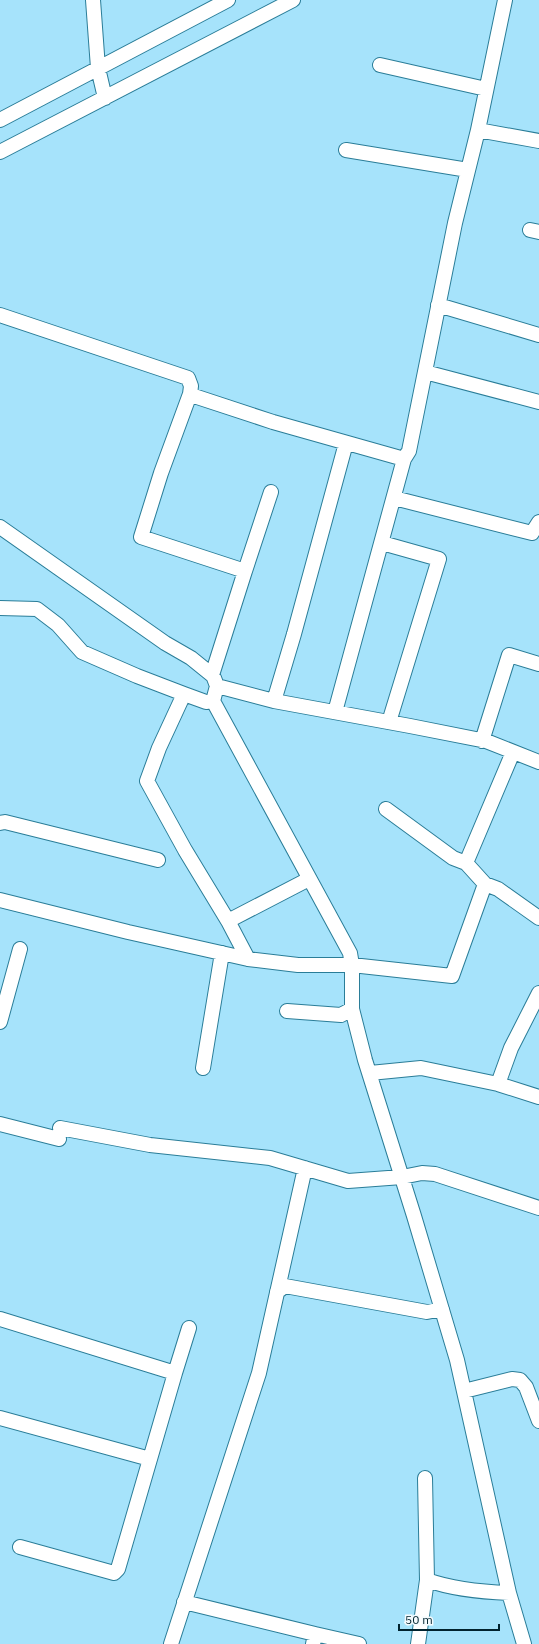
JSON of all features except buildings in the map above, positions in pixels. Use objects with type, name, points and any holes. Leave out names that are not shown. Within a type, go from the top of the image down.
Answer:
[{"type":"street","points":[[93,0],[98,68],[105,98]]},
{"type":"street","points":[[0,152],[294,0]]},
{"type":"street","points":[[335,712],[404,459],[409,451],[455,223],[478,130],[505,0]]},
{"type":"street","points":[[0,120],[221,2]]},
{"type":"street","points":[[380,65],[486,89]]},
{"type":"street","points":[[478,130],[539,141]]},
{"type":"street","points":[[346,150],[468,170]]},
{"type":"street","points":[[438,305],[539,335]]},
{"type":"street","points":[[0,315],[188,378],[191,386],[190,394],[161,473],[141,537],[245,571]]},
{"type":"street","points":[[425,372],[539,402]]},
{"type":"street","points":[[190,394],[273,422],[404,459]]},
{"type":"street","points":[[274,701],[294,634],[346,443]]},
{"type":"street","points":[[271,492],[245,571],[214,680],[213,701],[350,953],[352,965],[352,1009],[457,1360],[509,1593],[524,1644]]},
{"type":"street","points":[[394,498],[537,530]]},
{"type":"street","points":[[0,527],[165,643],[195,661],[214,680],[274,701],[482,741],[539,762]]},
{"type":"street","points":[[382,543],[439,559],[389,722]]},
{"type":"street","points":[[0,608],[36,609],[58,625],[82,652],[137,676],[184,694],[206,702],[213,701]]},
{"type":"street","points":[[482,741],[509,655],[539,664]]},
{"type":"street","points":[[184,694],[159,748],[147,781],[228,921],[248,959]]},
{"type":"street","points":[[466,863],[514,752]]},
{"type":"street","points":[[386,809],[453,858],[466,863],[485,884],[498,889],[539,918]]},
{"type":"street","points":[[0,823],[5,822],[158,860]]},
{"type":"street","points":[[228,921],[309,879]]},
{"type":"street","points":[[0,900],[120,930],[248,959],[298,965],[352,965],[452,976],[485,884]]},
{"type":"street","points":[[0,1022],[20,949]]},
{"type":"street","points":[[203,1068],[222,953]]},
{"type":"street","points":[[498,1084],[511,1048],[539,993]]},
{"type":"street","points":[[287,1011],[341,1015],[352,1009]]},
{"type":"street","points":[[370,1073],[420,1068],[498,1084],[539,1097]]},
{"type":"street","points":[[0,1124],[59,1134],[270,1158],[348,1182],[402,1177],[422,1173],[435,1174],[539,1208]]},
{"type":"street","points":[[171,1644],[259,1374],[305,1168]]},
{"type":"street","points":[[277,1292],[285,1286],[427,1312],[442,1309]]},
{"type":"street","points":[[0,1319],[175,1373]]},
{"type":"street","points":[[20,1547],[114,1573],[118,1569],[189,1328]]},
{"type":"street","points":[[464,1391],[512,1379],[520,1380],[526,1387],[539,1421]]},
{"type":"street","points":[[0,1418],[150,1459]]},
{"type":"street","points":[[418,1644],[427,1580],[425,1478]]},
{"type":"street","points":[[427,1580],[440,1585],[509,1593]]},
{"type":"street","points":[[184,1602],[314,1639],[359,1644]]}]
